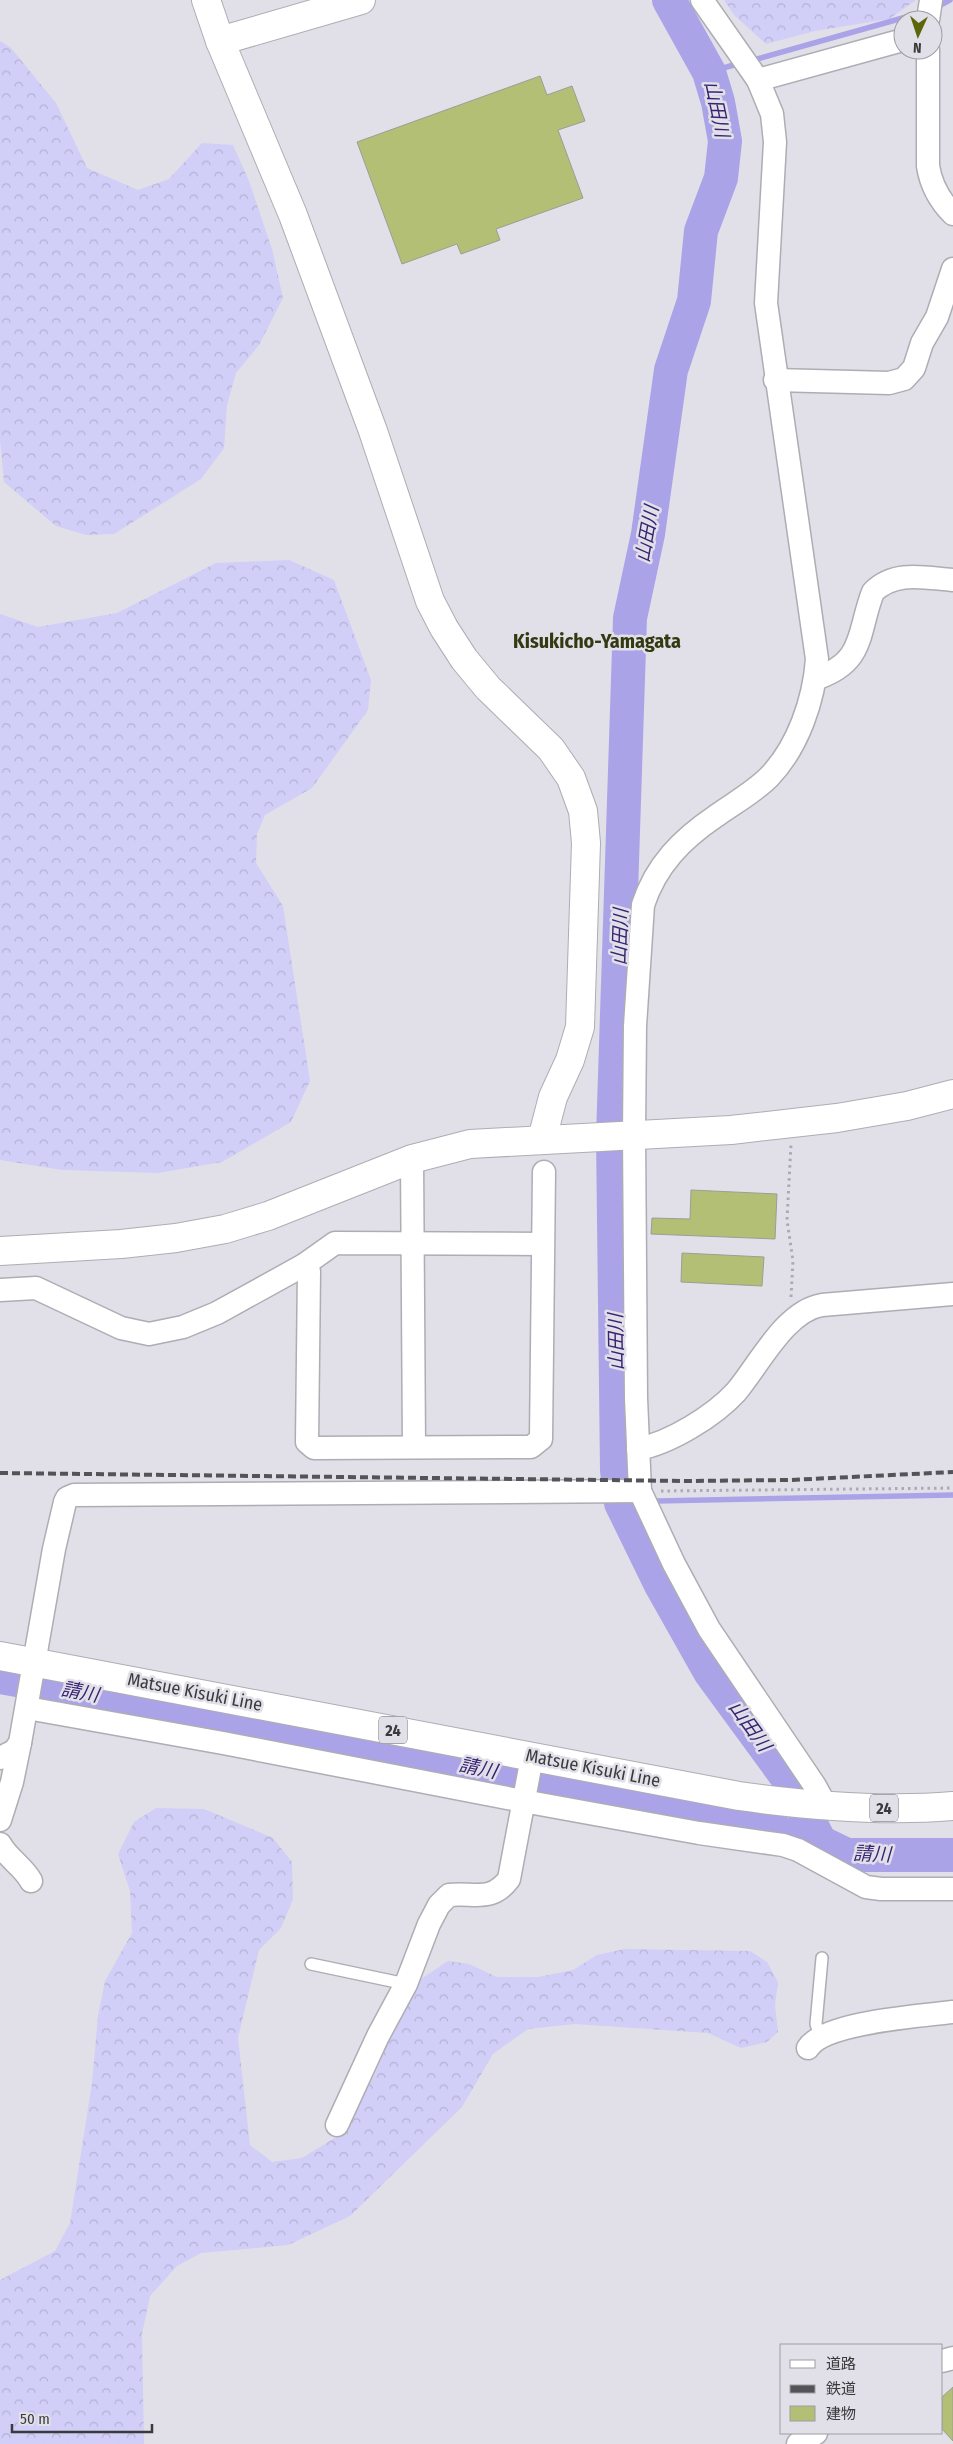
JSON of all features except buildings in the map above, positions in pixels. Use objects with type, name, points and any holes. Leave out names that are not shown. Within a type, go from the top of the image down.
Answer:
[{"type":"street","points":[[206,0],[220,41],[297,225],[373,430],[430,601],[444,628],[464,659],[488,688],[552,749],[571,778],[583,811],[586,843],[580,1027],[570,1060],[553,1097],[542,1139]]},
{"type":"street","points":[[220,41],[361,0]]},
{"type":"street","points":[[625,1491],[638,1449],[620,1135],[635,1026],[640,924],[643,905],[649,887],[673,850],[769,778],[784,759],[797,734],[816,679],[815,642],[775,380],[766,303],[775,142],[772,114],[758,80],[702,0]]},
{"type":"street","points":[[758,80],[893,43]]},
{"type":"street","points":[[928,60],[928,166],[930,181],[938,196],[953,214]]},
{"type":"street","points":[[775,380],[889,383],[904,379],[914,368],[922,343],[937,317],[953,268]]},
{"type":"street","points":[[816,679],[831,674],[852,655],[859,644],[869,602],[873,592],[879,586],[900,577],[953,580]]},
{"type":"street","points":[[0,1251],[121,1244],[176,1238],[225,1229],[340,1188],[412,1159],[470,1144],[730,1130],[837,1118],[907,1106],[953,1094]]},
{"type":"street","points":[[412,1159],[414,1447]]},
{"type":"street","points":[[304,1265],[309,1271],[308,1442],[314,1448],[531,1447],[541,1439],[544,1172]]},
{"type":"street","points":[[0,1290],[36,1288],[121,1328],[149,1334],[183,1327],[217,1313],[304,1265],[335,1243],[542,1244]]},
{"type":"street","points":[[638,1449],[651,1446],[674,1435],[705,1418],[718,1408],[735,1392],[789,1324],[804,1310],[814,1306],[953,1294]]},
{"type":"street","points":[[0,1820],[5,1766],[20,1743],[63,1509],[68,1498],[74,1495],[625,1491]]},
{"type":"street","points":[[625,1491],[674,1564],[710,1630],[815,1786],[820,1806]]},
{"type":"street","name":"Matsue Kisuki Line","points":[[0,1656],[34,1661],[530,1763],[739,1796],[820,1806],[880,1808],[953,1806]]},
{"type":"street","points":[[27,1708],[699,1833],[783,1845],[798,1850],[866,1887],[881,1889],[953,1889]]},
{"type":"street","points":[[337,2125],[378,2036],[406,1984],[429,1924],[444,1898],[456,1894],[487,1895],[497,1892],[509,1879],[530,1763]]},
{"type":"street","points":[[0,1844],[5,1853],[26,1871],[31,1881]]},
{"type":"street","points":[[814,2042],[868,2023],[953,2012]]},
{"type":"street","points":[[798,2444],[814,2434]]},
{"type":"lane","points":[[814,2042],[822,1958]]},
{"type":"lane","points":[[311,1964],[406,1984]]},
{"type":"path","points":[[789,1324],[793,1260],[787,1220],[792,1136]]},
{"type":"path","points":[[625,1491],[953,1488]]},
{"type":"green space","points":[[724,0],[916,0],[902,10],[893,10],[893,16],[889,19],[815,31],[766,44],[734,15]]},
{"type":"green space","points":[[0,41],[11,48],[56,103],[87,168],[138,190],[169,179],[202,143],[233,145],[249,181],[272,249],[283,298],[259,345],[236,373],[227,405],[224,448],[201,479],[114,534],[86,535],[56,526],[4,482],[0,440]]},
{"type":"green space","points":[[289,560],[334,580],[371,680],[368,710],[312,788],[265,815],[257,834],[256,863],[283,906],[310,1081],[291,1122],[222,1162],[158,1173],[62,1170],[0,1160],[0,614],[38,627],[117,613],[216,563]]},
{"type":"green space","points":[[156,1808],[204,1809],[273,1838],[292,1862],[293,1899],[281,1928],[259,1950],[238,2038],[250,2145],[272,2162],[302,2158],[343,2133],[375,2074],[401,2012],[421,1979],[448,1961],[469,1964],[497,1977],[538,1977],[573,1970],[597,1955],[625,1949],[750,1951],[767,1962],[778,1982],[775,2005],[778,2032],[767,2042],[741,2048],[708,2033],[575,2024],[528,2029],[493,2054],[462,2107],[350,2216],[288,2245],[201,2253],[177,2266],[150,2296],[142,2334],[144,2444],[0,2444],[0,2280],[55,2251],[70,2223],[92,2083],[98,2016],[105,1981],[132,1933],[130,1891],[118,1854],[134,1822]]},
{"type":"waterway","name":"山田川","points":[[669,0],[709,72],[718,102],[725,141],[721,178],[701,231],[694,301],[671,370],[648,534],[630,618],[613,1136],[617,1470],[621,1503],[661,1585],[710,1672],[789,1780],[820,1842]]},
{"type":"waterway","points":[[935,8],[950,0]]},
{"type":"waterway","points":[[750,61],[893,21]]},
{"type":"waterway","points":[[709,72],[741,63]]},
{"type":"waterway","points":[[657,1501],[953,1495]]},
{"type":"waterway","points":[[621,1503],[630,1503]]},
{"type":"waterway","name":"請川","points":[[0,1677],[309,1734],[514,1775],[820,1842],[847,1855],[953,1855]]},
{"type":"railway","points":[[0,1473],[688,1481],[790,1480],[953,1472]]},
{"type":"district","name":"Kisukicho-Yamagata","points":[[597,641]]}]
